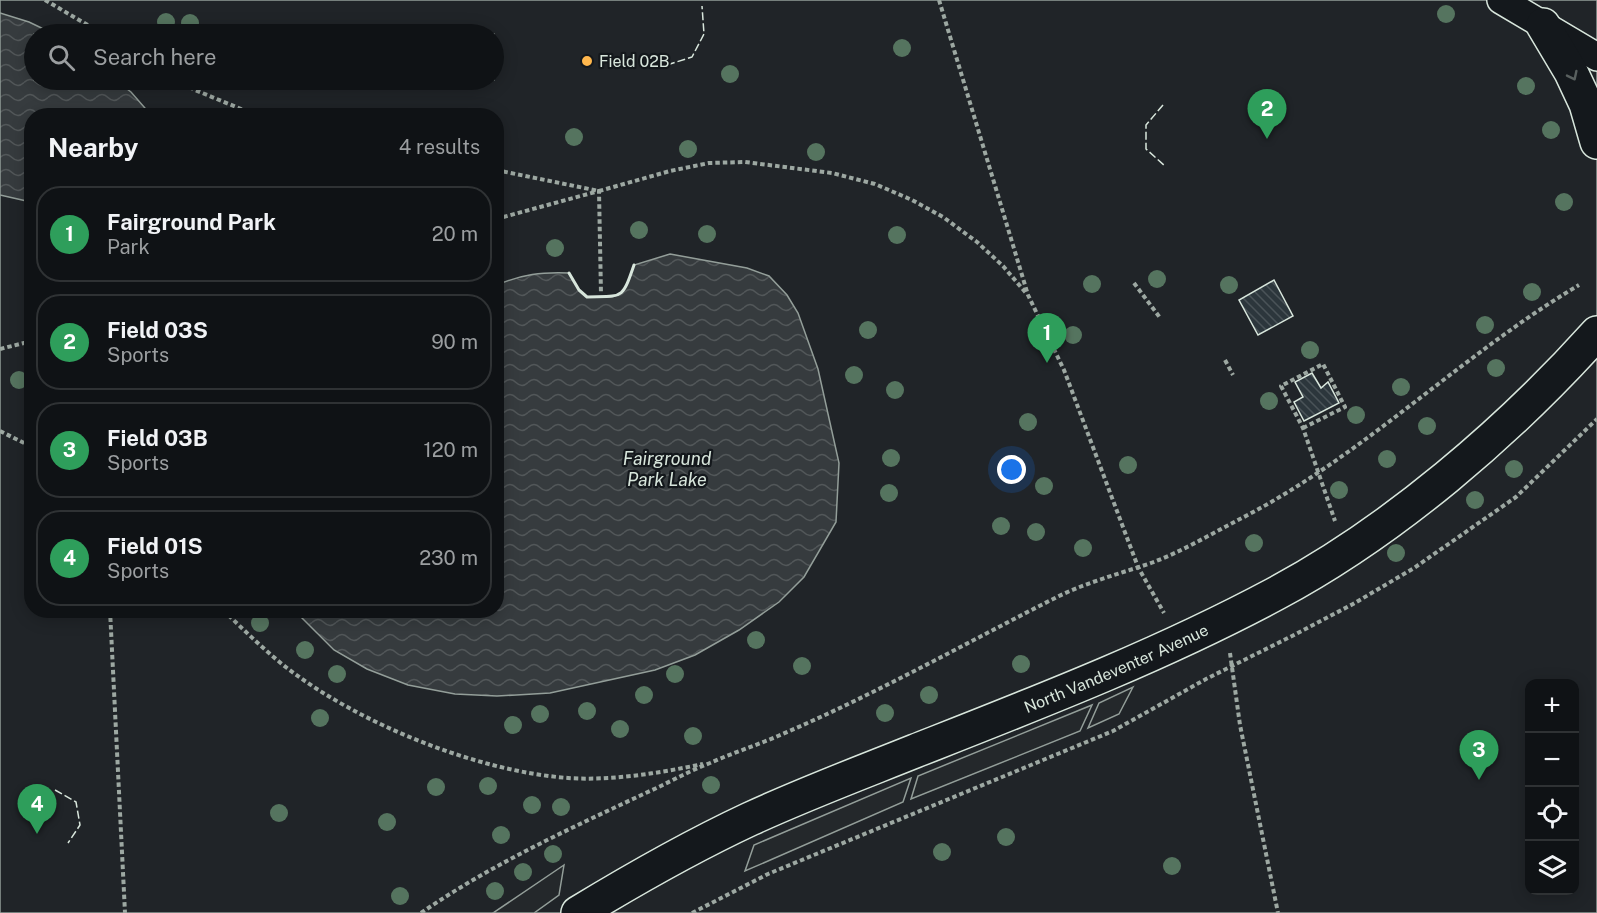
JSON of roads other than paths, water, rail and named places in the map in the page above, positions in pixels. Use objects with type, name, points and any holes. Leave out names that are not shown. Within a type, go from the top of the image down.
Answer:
[{"type":"street","points":[[1501,0],[1597,57]]},
{"type":"street","points":[[1543,26],[1571,72],[1586,104],[1597,142]]},
{"type":"street","points":[[1593,339],[1597,313]]},
{"type":"street","name":"North Vandeventer Avenue","points":[[578,913],[646,872],[750,819],[1103,676],[1161,651],[1277,593],[1347,551],[1413,503],[1480,449],[1535,398],[1593,339]]},
{"type":"water","points":[[0,13],[33,24],[24,24],[24,90],[128,90],[145,108],[24,108],[24,200],[0,195]]},
{"type":"water","name":"Fairground Park Lake","points":[[670,254],[747,268],[769,276],[787,295],[798,313],[818,369],[839,463],[836,522],[804,577],[779,602],[739,630],[695,655],[655,670],[550,693],[497,696],[455,694],[408,685],[367,669],[334,650],[302,618],[504,618],[504,282],[532,274],[569,273],[579,290],[587,297],[608,297],[623,291],[634,265]]},
{"type":"place","name":"Field 02B","points":[[587,61]]},
{"type":"place","name":"Field 03S","points":[[1267,139]]},
{"type":"place","name":"Fairground Park","points":[[1047,363]]},
{"type":"place","name":"Field 03B","points":[[1479,780]]},
{"type":"place","name":"Field 01S","points":[[37,834]]}]
